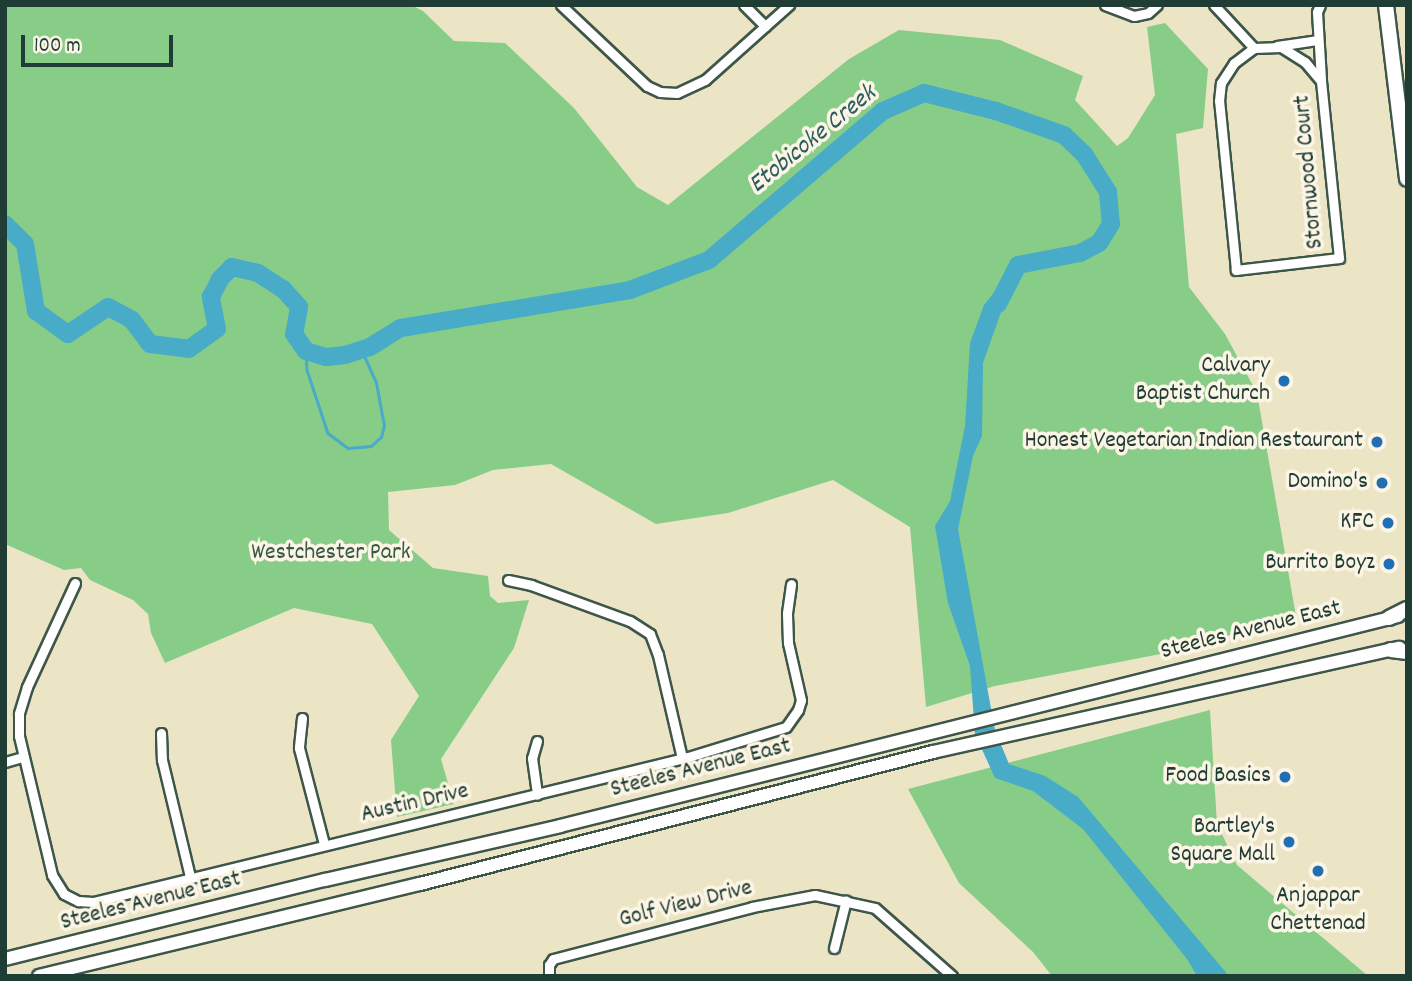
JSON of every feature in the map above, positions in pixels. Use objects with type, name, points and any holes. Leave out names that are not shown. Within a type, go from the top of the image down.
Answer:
[{"type":"main road","points":[[1386,5],[1407,180]]},
{"type":"main road","points":[[1389,618],[1407,611]]},
{"type":"main road","name":"Steeles Avenue East","points":[[5,959],[325,880],[560,827],[1389,618]]},
{"type":"main road","name":"Steeles Avenue East","points":[[39,976],[420,884],[933,752],[1407,646]]},
{"type":"main road","points":[[1391,650],[1407,652]]},
{"type":"street","points":[[561,5],[647,86],[660,92],[677,93],[705,80],[789,5]]},
{"type":"street","points":[[744,5],[765,26]]},
{"type":"street","points":[[1105,5],[1134,16],[1148,13],[1157,5]]},
{"type":"street","points":[[1214,5],[1254,48]]},
{"type":"street","name":"Stornwood Court","points":[[1317,40],[1254,48],[1227,72],[1221,83],[1219,101],[1236,270],[1339,258],[1317,40],[1317,12],[1320,5]]},
{"type":"street","name":"Stornwood Court","points":[[1268,47],[1281,47],[1294,53],[1321,81]]},
{"type":"street","points":[[508,580],[531,585],[630,621],[650,634],[658,654],[682,758]]},
{"type":"street","name":"Austin Drive","points":[[75,583],[22,704],[19,726],[23,757],[52,875],[64,894],[78,901],[93,902],[324,844],[537,795],[682,758],[786,727],[794,718],[801,700],[788,643],[790,584]]},
{"type":"street","points":[[302,718],[299,748],[324,844]]},
{"type":"street","points":[[161,733],[162,760],[190,877]]},
{"type":"street","points":[[537,741],[533,758],[537,795]]},
{"type":"street","points":[[5,762],[23,757]]},
{"type":"street","name":"Golf View Drive","points":[[549,976],[549,965],[554,959],[752,907],[815,895],[876,908],[952,976]]},
{"type":"street","points":[[834,948],[846,900]]},
{"type":"green space","name":"Westchester Park","points":[[5,5],[411,5],[423,11],[454,41],[505,43],[574,108],[637,187],[668,205],[849,59],[899,30],[1000,40],[1083,76],[1075,100],[1117,146],[1128,138],[1155,95],[1147,27],[1165,23],[1208,69],[1203,128],[1176,134],[1189,287],[1225,334],[1257,393],[1297,622],[1270,623],[1176,651],[995,686],[926,707],[910,527],[833,480],[728,513],[656,524],[551,464],[493,470],[455,485],[388,492],[389,530],[433,568],[488,576],[490,596],[498,603],[529,600],[514,648],[441,759],[454,804],[397,817],[391,740],[419,696],[372,624],[294,608],[165,663],[151,633],[148,614],[133,600],[90,580],[81,568],[64,570],[5,544]]},
{"type":"green space","points":[[1210,710],[1217,824],[1237,865],[1368,976],[1052,976],[1033,952],[959,883],[908,789]]},
{"type":"water","points":[[1005,279],[1011,284],[983,363],[982,436],[973,456],[958,529],[995,730],[1009,764],[1045,776],[1078,797],[1229,976],[1197,976],[1187,959],[1083,829],[1033,791],[995,778],[975,734],[970,666],[948,603],[935,526],[950,501],[965,426],[970,343],[984,305]]},
{"type":"waterway","name":"Etobicoke Creek","points":[[5,224],[25,244],[36,311],[68,334],[108,307],[132,320],[150,344],[189,349],[217,329],[211,297],[220,279],[232,267],[258,273],[283,289],[299,307],[294,334],[306,351],[326,357],[345,355],[370,347],[401,328],[630,290],[709,260],[883,111],[924,93],[996,111],[1064,135],[1084,154],[1108,192],[1111,224],[1099,243],[1080,253],[1018,265],[998,304]]},
{"type":"waterway","points":[[306,351],[307,370],[328,433],[348,448],[371,446],[381,437],[384,426],[376,383],[361,349]]},
{"type":"place","name":"Calvary Baptist Church","points":[[1284,381]]},
{"type":"place","name":"Honest Vegetarian Indian Restaurant","points":[[1377,442]]},
{"type":"place","name":"Domino's","points":[[1382,483]]},
{"type":"place","name":"KFC","points":[[1388,523]]},
{"type":"place","name":"Burrito Boyz","points":[[1389,564]]},
{"type":"place","name":"Food Basics","points":[[1285,777]]},
{"type":"place","name":"Bartley's Square Mall","points":[[1289,842]]},
{"type":"place","name":"Anjappar Chettenad","points":[[1318,871]]}]
